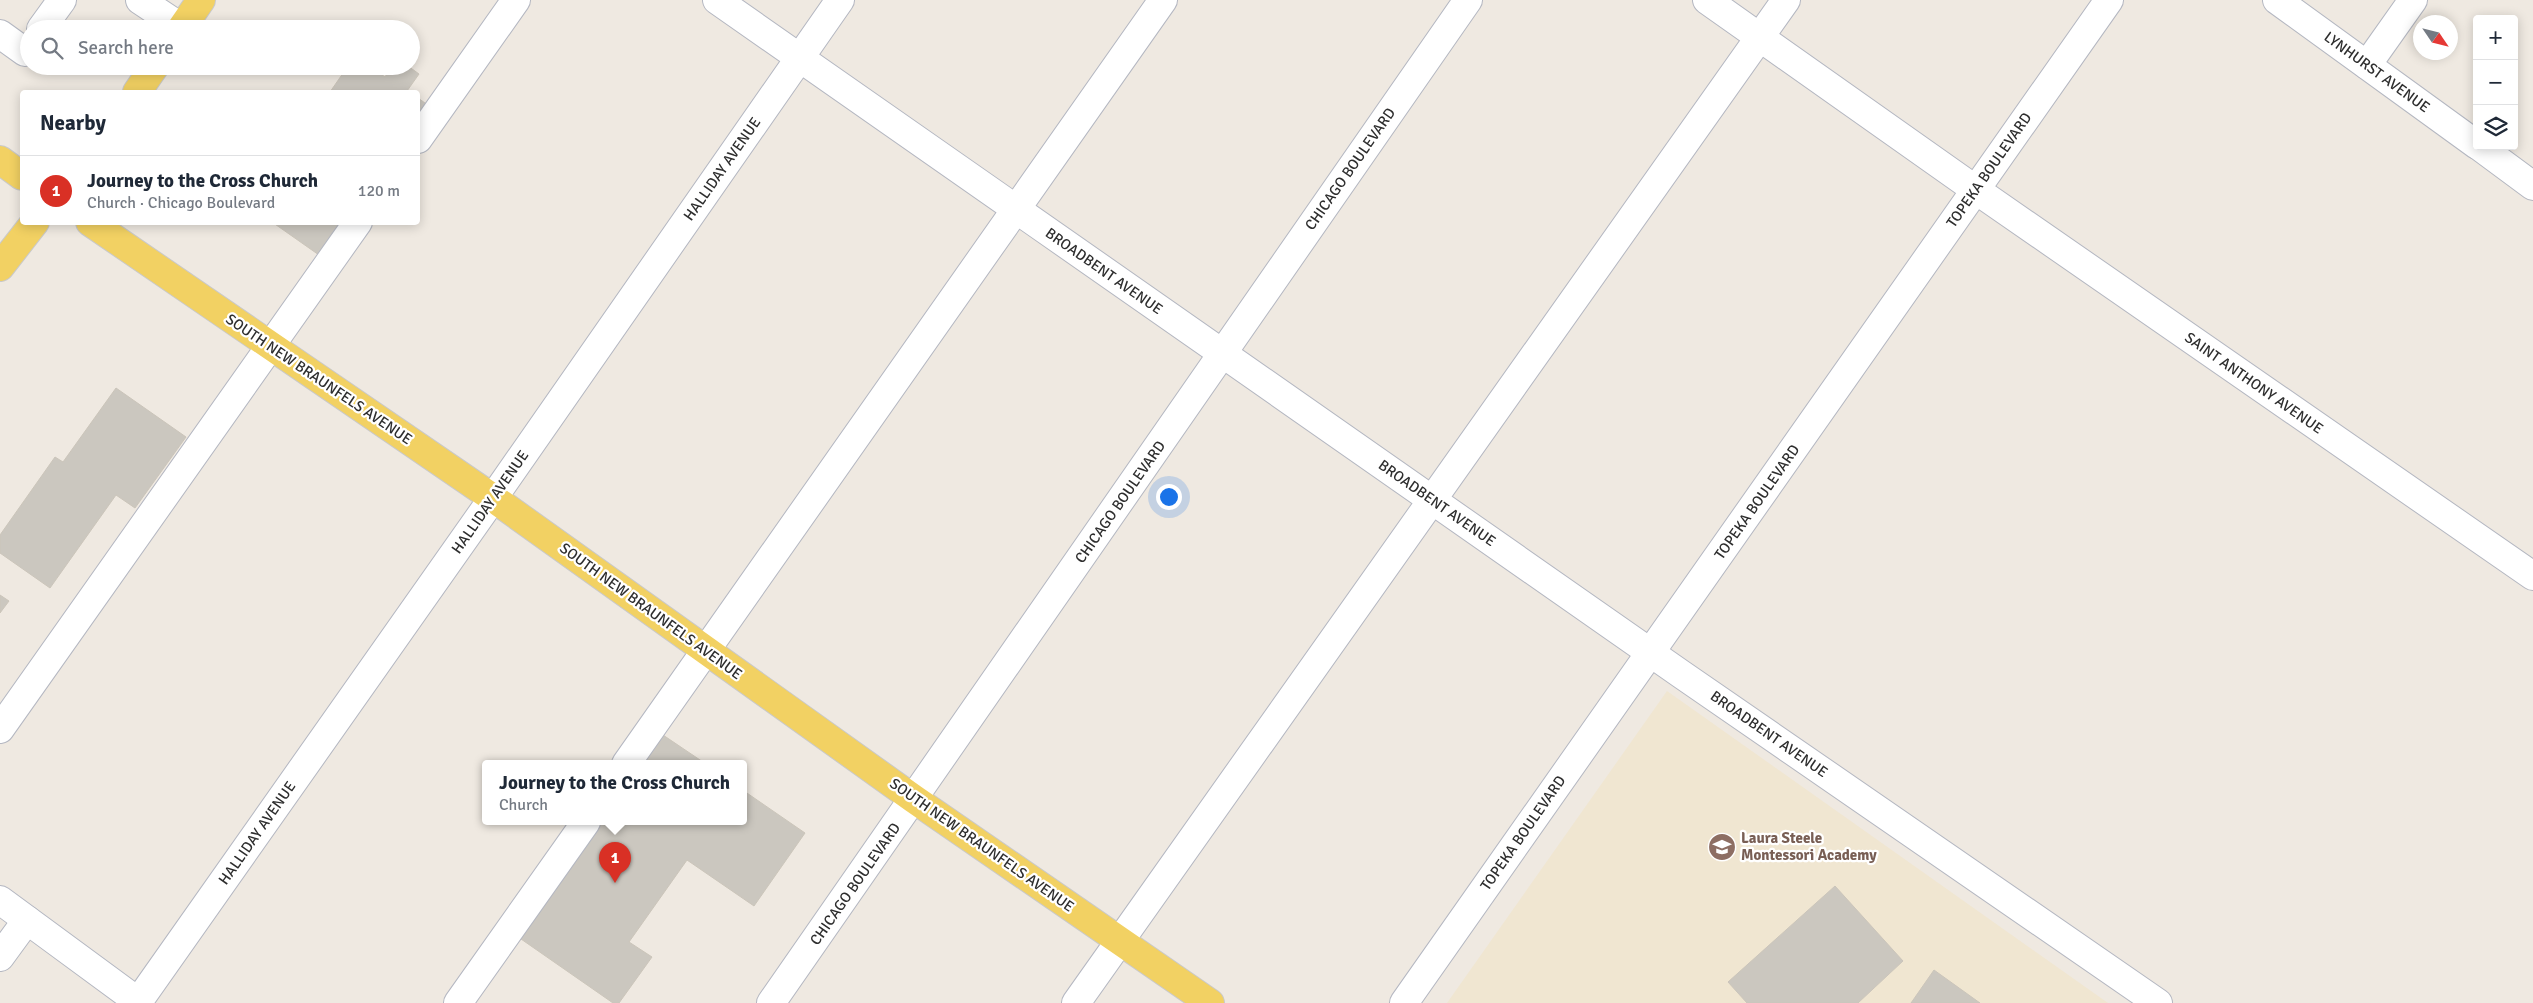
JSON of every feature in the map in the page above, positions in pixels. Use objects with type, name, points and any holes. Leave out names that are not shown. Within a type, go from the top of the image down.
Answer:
[{"type":"main road","points":[[188,20],[201,0]]},
{"type":"main road","points":[[138,90],[149,75]]},
{"type":"main road","points":[[0,160],[20,175]]},
{"type":"main road","points":[[0,268],[33,225]]},
{"type":"main road","name":"SOUTH NEW BRAUNFELS AVENUE","points":[[94,225],[493,498],[914,799],[1210,1003]]},
{"type":"street","points":[[48,20],[62,0]]},
{"type":"street","points":[[140,0],[169,20]]},
{"type":"street","points":[[420,136],[516,0]]},
{"type":"street","name":"BROADBENT AVENUE","points":[[717,0],[1651,653],[2158,1003]]},
{"type":"street","name":"HALLIDAY AVENUE","points":[[139,1002],[840,0]]},
{"type":"street","points":[[629,760],[1163,0]]},
{"type":"street","name":"CHICAGO BOULEVARD","points":[[771,1003],[1468,0]]},
{"type":"street","name":"SAINT ANTHONY AVENUE","points":[[1708,0],[1976,190],[2533,576]]},
{"type":"street","points":[[1076,1003],[1786,0]]},
{"type":"street","name":"TOPEKA BOULEVARD","points":[[1404,1003],[2109,0]]},
{"type":"street","name":"LYNHURST AVENUE","points":[[2277,0],[2473,142]]},
{"type":"street","points":[[2367,65],[2413,0]]},
{"type":"street","points":[[0,34],[20,48]]},
{"type":"street","name":"LYNHURST AVENUE","points":[[2484,150],[2533,186]]},
{"type":"street","points":[[0,729],[356,225]]},
{"type":"street","points":[[458,1003],[584,825]]},
{"type":"street","points":[[0,900],[139,1002]]},
{"type":"street","points":[[0,958],[27,920]]},
{"type":"shaded area","name":"Laura Steele Montessori Academy","points":[[1667,691],[2108,1003],[1447,1003]]},
{"type":"building","points":[[342,75],[382,75],[385,77],[386,75],[418,75],[408,90],[331,90]]},
{"type":"building","points":[[420,99],[425,103],[420,111]]},
{"type":"building","points":[[276,225],[339,225],[319,255]]},
{"type":"building","points":[[116,388],[186,437],[135,508],[116,495],[50,588],[0,553],[0,535],[55,457],[63,462]]},
{"type":"building","points":[[0,595],[9,601],[0,613]]},
{"type":"building","points":[[663,735],[700,760],[645,760]]},
{"type":"building","points":[[747,793],[805,833],[754,906],[687,860],[629,942],[652,957],[619,1003],[613,1003],[521,939],[601,825],[747,825]]},
{"type":"building","points":[[1835,886],[1903,961],[1858,1003],[1747,1003],[1728,982]]},
{"type":"building","points":[[1934,970],[1980,1003],[1911,1003]]},
{"type":"place","name":"Laura Steele Montessori Academy","points":[[1722,847]]},
{"type":"place","name":"Journey to the Cross Church","points":[[615,883]]}]
